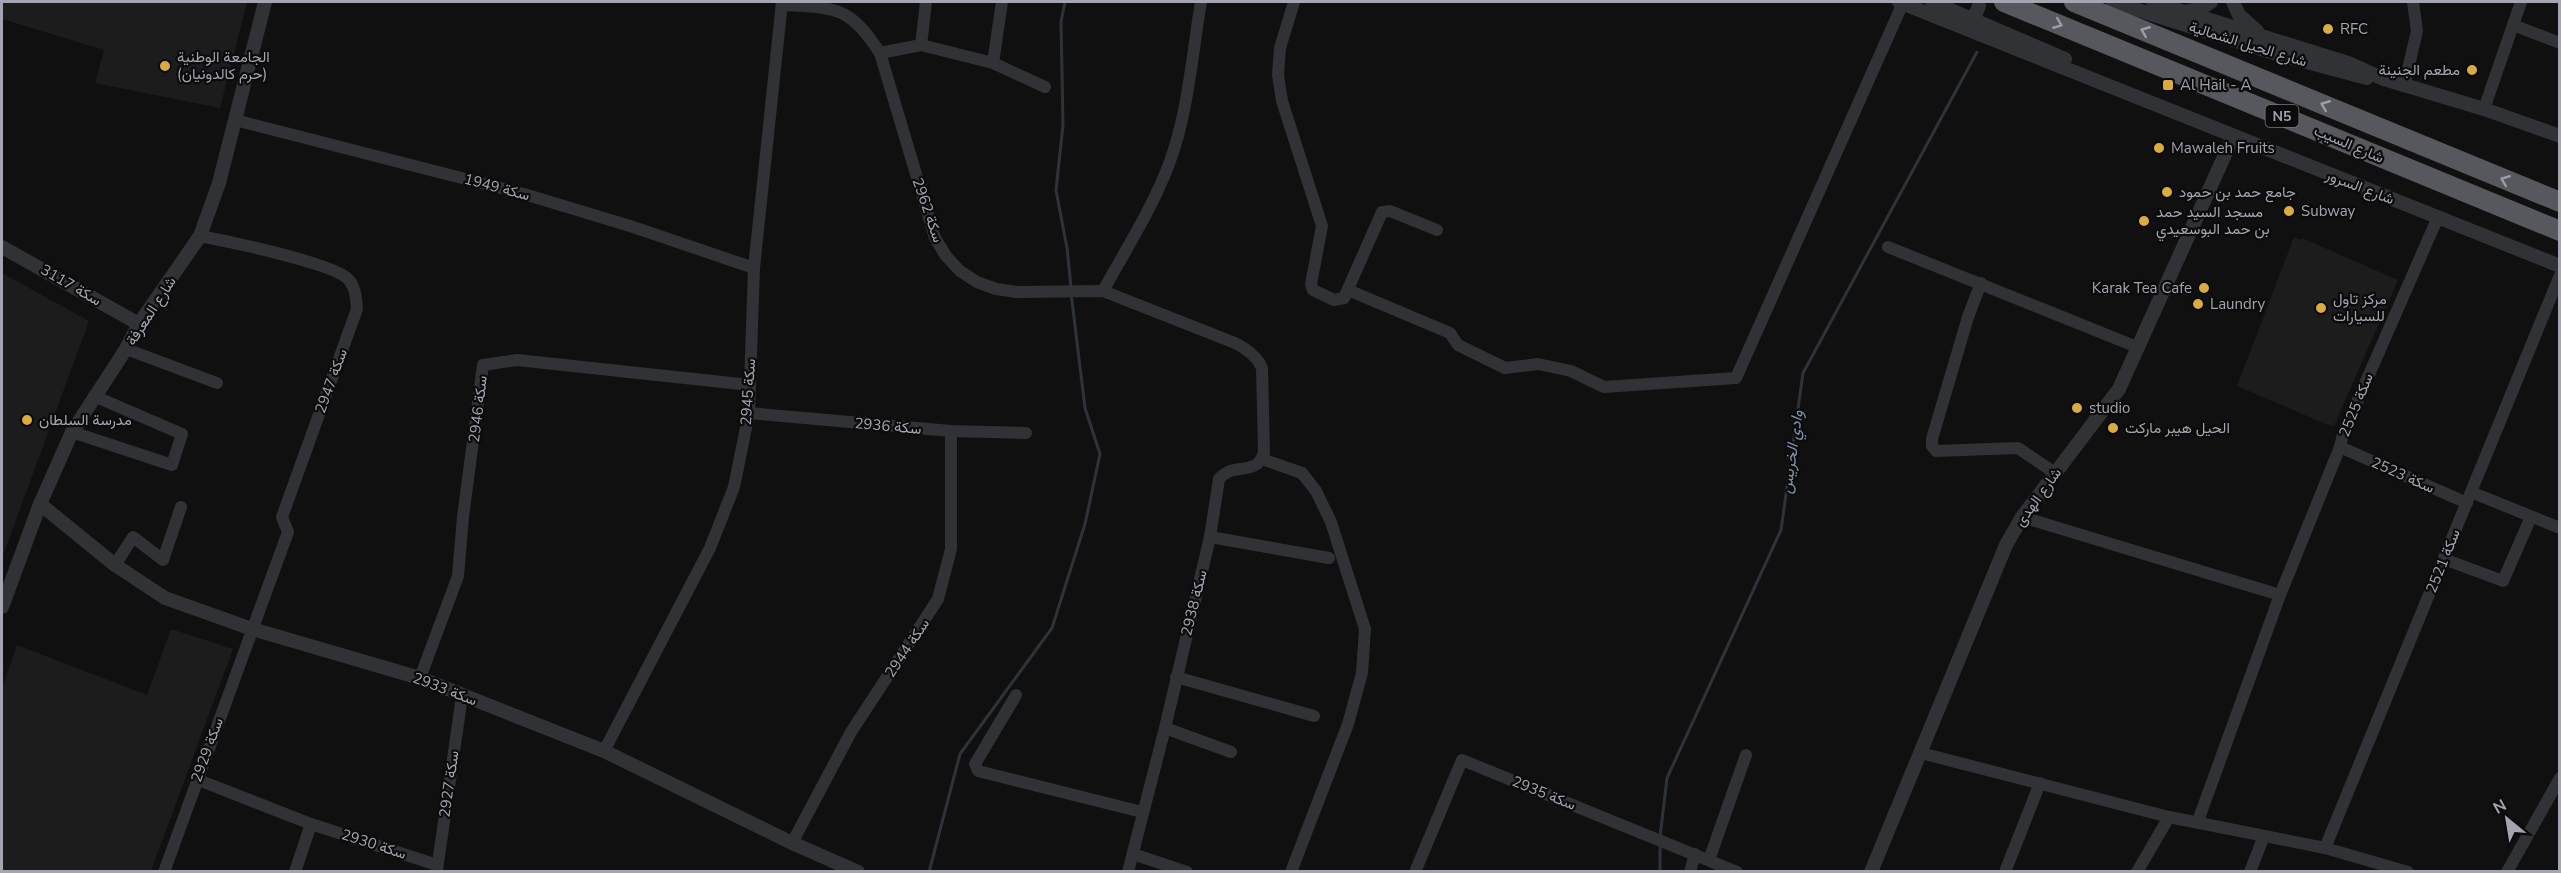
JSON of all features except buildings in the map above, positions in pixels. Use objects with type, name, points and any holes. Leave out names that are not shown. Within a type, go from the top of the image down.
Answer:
[{"type":"highway","name":"شارع السيب","points":[[2004,2],[2559,231]]},
{"type":"highway","name":"شارع السيب","points":[[2074,2],[2559,202]]},
{"type":"highway","points":[[2283,117],[2337,146],[2559,242]]},
{"type":"street","name":"شارع المعرفة","points":[[2,607],[40,504],[72,432],[126,349],[139,324],[200,236],[219,183],[265,2]]},
{"type":"street","points":[[921,45],[926,2]]},
{"type":"street","points":[[993,63],[1002,2]]},
{"type":"street","points":[[1103,291],[1157,194],[1170,162],[1183,109],[1201,2]]},
{"type":"street","points":[[1294,2],[1280,48],[1278,75],[1282,101],[1322,226],[1311,284],[1313,290],[1334,300],[1340,301],[1344,298],[1382,212],[1390,211],[1437,230]]},
{"type":"street","points":[[1348,290],[1450,333],[1458,345],[1505,368],[1538,364],[1571,371],[1604,387],[1736,378],[1901,2]]},
{"type":"street","name":"شارع السرور","points":[[1901,2],[1968,16]]},
{"type":"street","name":"شارع السرور","points":[[1932,2],[2133,90],[2161,106],[2233,137],[2559,266]]},
{"type":"street","name":"شارع الحيل الشمالية","points":[[2113,2],[2227,32],[2272,40],[2358,67],[2384,80]]},
{"type":"street","name":"شارع الحيل الشمالية","points":[[2152,2],[2185,12],[2284,56],[2354,75],[2384,80],[2484,109],[2559,136]]},
{"type":"street","points":[[2185,12],[2201,8],[2211,2]]},
{"type":"street","points":[[2227,32],[2228,2]]},
{"type":"street","points":[[2233,2],[2244,21],[2272,40]]},
{"type":"street","points":[[2404,86],[2417,31],[2413,2]]},
{"type":"street","points":[[2484,109],[2521,2]]},
{"type":"street","name":"سكة 2962","points":[[782,3],[843,12],[867,32],[880,52],[935,238],[953,263],[977,282],[996,290],[1017,292],[1103,291],[1235,343],[1259,360],[1264,385],[1262,459]]},
{"type":"street","name":"سكة 2945","points":[[604,752],[710,548],[724,518],[734,487],[749,413],[754,268],[782,3]]},
{"type":"street","points":[[2513,25],[2559,43]]},
{"type":"street","points":[[880,52],[921,45],[993,63],[1045,87]]},
{"type":"street","points":[[2284,56],[2305,50]]},
{"type":"street","name":"سكة 1949","points":[[235,120],[524,194],[630,226],[754,268]]},
{"type":"street","name":"شارع الهدى","points":[[1870,872],[1921,753],[1991,577],[2022,517],[2119,388],[2233,137]]},
{"type":"street","name":"سكة 2525","points":[[2198,821],[2280,595],[2340,447],[2343,434],[2438,217]]},
{"type":"street","name":"سكة 2947","points":[[200,236],[244,245],[333,269],[348,279],[355,292],[357,309],[282,517],[288,532],[252,629]]},
{"type":"street","name":"سكة 3117","points":[[2,247],[139,324]]},
{"type":"street","points":[[1888,247],[2138,347]]},
{"type":"street","name":"سكة 2521","points":[[2325,848],[2559,275]]},
{"type":"street","points":[[1981,283],[1968,317],[1932,439],[1932,446],[1936,451],[2018,448],[2055,473]]},
{"type":"street","points":[[126,349],[217,383]]},
{"type":"street","name":"سكة 2946","points":[[420,678],[458,576],[463,517],[483,366],[517,360],[750,385]]},
{"type":"street","points":[[72,432],[172,465],[182,434],[94,396]]},
{"type":"street","name":"سكة 2936","points":[[749,413],[951,431],[1026,433]]},
{"type":"street","name":"سكة 2944","points":[[792,843],[850,732],[938,599],[951,549],[951,431]]},
{"type":"street","name":"سكة 2523","points":[[2340,447],[2469,497],[2559,528]]},
{"type":"street","points":[[1262,459],[1302,473],[1316,490],[1331,522],[1365,629],[1362,673],[1348,724],[1291,872]]},
{"type":"street","name":"سكة 2938","points":[[1128,872],[1210,537],[1219,479],[1231,469],[1252,468],[1262,459]]},
{"type":"street","name":"سكة 2933","points":[[40,504],[115,564],[165,598],[252,629],[420,678],[604,752],[792,843],[858,872]]},
{"type":"street","points":[[115,564],[133,537],[163,560],[181,507]]},
{"type":"street","points":[[2022,517],[2280,595]]},
{"type":"street","points":[[2444,559],[2503,581],[2531,517]]},
{"type":"street","points":[[1210,537],[1329,558]]},
{"type":"street","name":"سكة 2929","points":[[164,872],[252,629]]},
{"type":"street","points":[[1176,677],[1314,716]]},
{"type":"street","points":[[1016,695],[975,764],[978,771],[1142,812]]},
{"type":"street","name":"سكة 2927","points":[[437,868],[462,696]]},
{"type":"street","points":[[1165,728],[1231,752]]},
{"type":"street","points":[[1921,753],[2169,816],[2325,848],[2383,867],[2408,872]]},
{"type":"street","points":[[1709,860],[1746,755]]},
{"type":"street","name":"سكة 2935","points":[[1415,872],[1462,760],[1737,872]]},
{"type":"street","points":[[2506,872],[2559,778]]},
{"type":"street","name":"سكة 2930","points":[[196,779],[311,824],[437,868]]},
{"type":"street","points":[[2005,872],[2040,783]]},
{"type":"street","points":[[2137,872],[2169,816]]},
{"type":"street","points":[[295,872],[311,824]]},
{"type":"street","points":[[2250,872],[2264,836]]},
{"type":"street","points":[[1133,854],[1187,872]]},
{"type":"street","points":[[1690,872],[1695,854]]},
{"type":"shaded area","name":"الجامعة الوطنية (حرم كالدونيان)","points":[[2,2],[247,2],[220,108],[95,83],[104,50],[2,19]]},
{"type":"shaded area","name":"مركز تاول للسيارات","points":[[2294,237],[2299,240],[2302,238],[2398,280],[2334,426],[2237,386]]},
{"type":"shaded area","name":"مدرسة السلطان","points":[[2,273],[89,321],[2,558]]},
{"type":"shaded area","points":[[171,629],[233,649],[151,871],[2,871],[2,688],[17,645],[147,695]]},
{"type":"waterway","points":[[1065,2],[1061,22],[1063,125],[1056,190],[1067,248],[1071,287]]},
{"type":"waterway","name":"وادي الخريس","points":[[1660,837],[1667,778],[1781,530],[1803,373],[1977,52]]},
{"type":"waterway","points":[[929,872],[960,754],[1052,628],[1085,524],[1100,454],[1085,408],[1071,293]]},
{"type":"waterway","name":"وادي الخريس","points":[[1660,843],[1660,872]]},
{"type":"place","name":"RFC","points":[[2328,29]]},
{"type":"place","name":"الجامعة الوطنية (حرم كالدونيان)","points":[[165,66]]},
{"type":"place","name":"مطعم الجنينة","points":[[2472,70]]},
{"type":"place","name":"Al Hail - A","points":[[2168,85]]},
{"type":"place","name":"Mawaleh Fruits","points":[[2159,148]]},
{"type":"place","name":"جامع حمد بن حمود","points":[[2167,192]]},
{"type":"place","name":"Subway","points":[[2289,211]]},
{"type":"place","name":"مسجد السيد حمد بن حمد البوسعيدي","points":[[2144,221]]},
{"type":"place","name":"Karak Tea Cafe","points":[[2204,288]]},
{"type":"place","name":"Laundry","points":[[2198,304]]},
{"type":"place","name":"مركز تاول للسيارات","points":[[2321,308]]},
{"type":"place","name":"studio","points":[[2077,408]]},
{"type":"place","name":"مدرسة السلطان","points":[[27,420]]},
{"type":"place","name":"الحيل هيبر ماركت","points":[[2113,428]]}]
